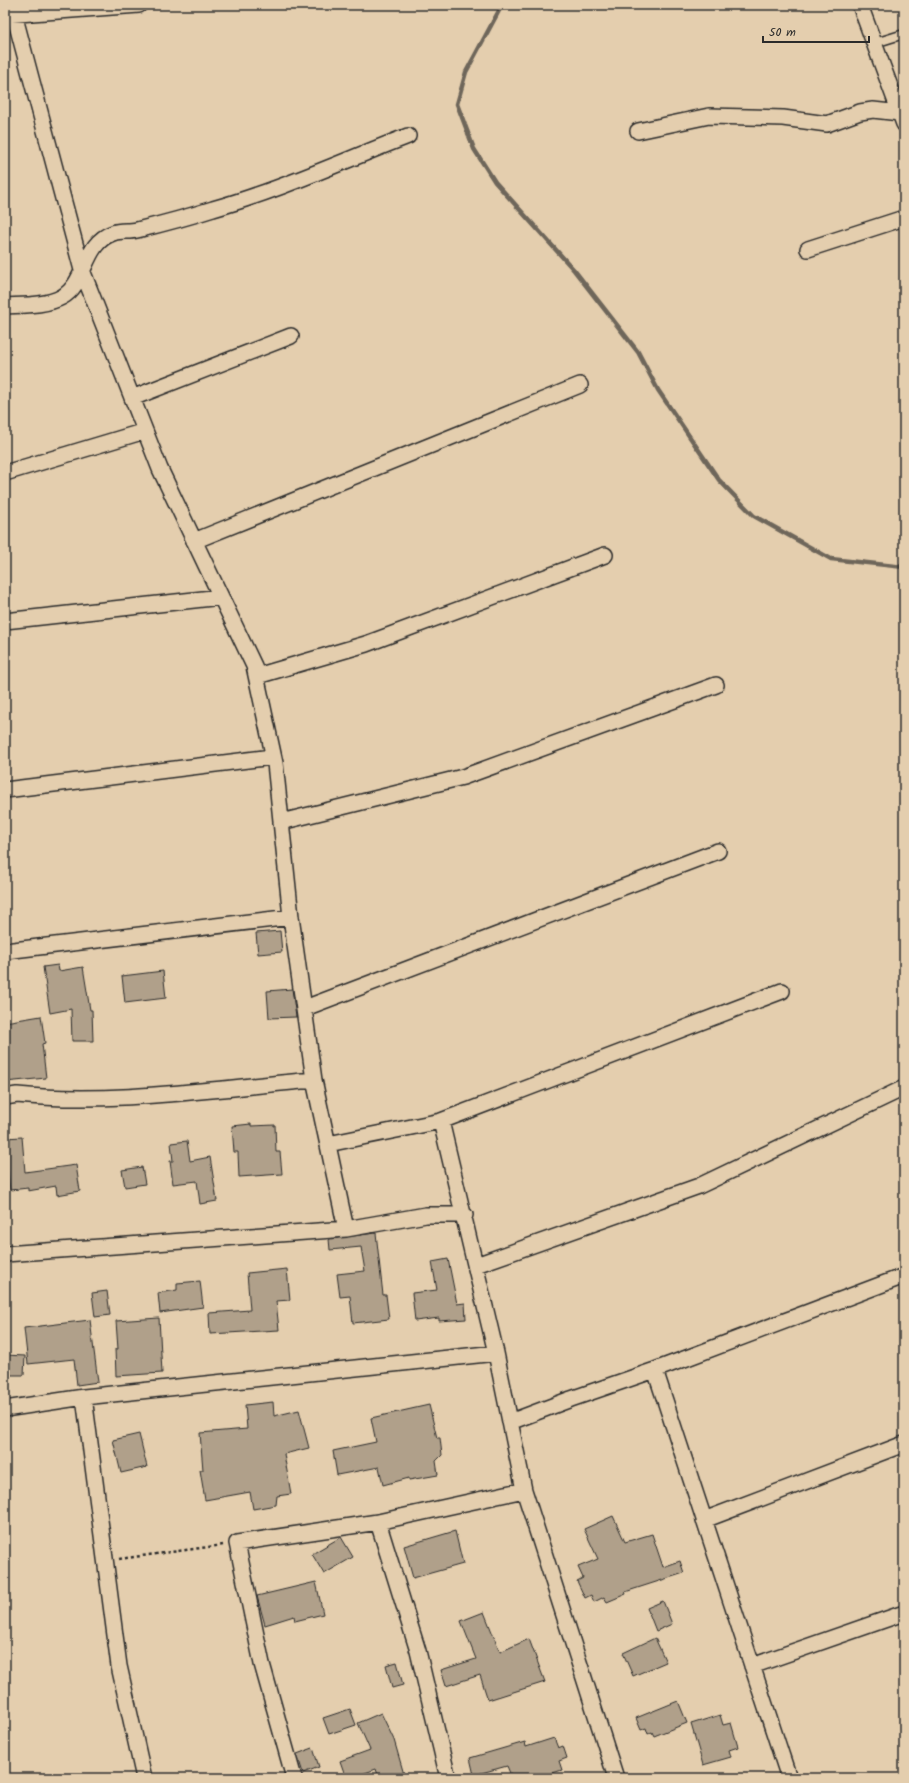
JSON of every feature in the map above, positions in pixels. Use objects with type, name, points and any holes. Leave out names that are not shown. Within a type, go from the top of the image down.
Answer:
[{"type":"street","points":[[139,5],[10,14],[82,270],[160,469],[254,666],[275,762],[291,917],[314,1080],[346,1229]]},
{"type":"street","points":[[860,5],[902,118]]},
{"type":"street","points":[[638,132],[709,116],[783,118],[827,124],[860,112],[873,110],[902,118]]},
{"type":"street","points":[[5,306],[44,302],[62,297],[74,286],[92,250],[102,238],[114,232],[142,229],[276,189],[408,136]]},
{"type":"street","points":[[808,249],[904,218]]},
{"type":"street","points":[[132,398],[290,336]]},
{"type":"street","points":[[194,541],[580,385]]},
{"type":"street","points":[[5,473],[145,431]]},
{"type":"street","points":[[256,676],[366,644],[605,555]]},
{"type":"street","points":[[5,621],[221,597]]},
{"type":"street","points":[[281,822],[463,777],[716,685]]},
{"type":"street","points":[[5,790],[266,757],[272,757],[275,762]]},
{"type":"street","points":[[305,1008],[718,851]]},
{"type":"street","points":[[5,951],[291,917]]},
{"type":"street","points":[[328,1144],[441,1121],[782,991]]},
{"type":"street","points":[[5,1097],[17,1095],[82,1097],[146,1095],[314,1080]]},
{"type":"street","points":[[476,1265],[699,1186],[904,1088]]},
{"type":"street","points":[[441,1121],[465,1215],[496,1353],[524,1490],[616,1778]]},
{"type":"street","points":[[5,1254],[346,1229],[426,1215],[465,1215]]},
{"type":"street","points":[[510,1422],[570,1399],[654,1370],[904,1276]]},
{"type":"street","points":[[5,1409],[84,1397],[496,1353]]},
{"type":"street","points":[[654,1370],[789,1778]]},
{"type":"street","points":[[84,1397],[119,1666],[144,1778]]},
{"type":"street","points":[[704,1520],[904,1444]]},
{"type":"street","points":[[294,1778],[262,1664],[237,1544],[378,1522],[524,1490]]},
{"type":"street","points":[[378,1522],[418,1651],[448,1778]]},
{"type":"street","points":[[752,1666],[904,1613]]},
{"type":"lane","points":[[875,43],[904,34]]},
{"type":"path","points":[[106,1561],[237,1544]]},
{"type":"building","points":[[280,931],[282,952],[258,954],[256,933]]},
{"type":"building","points":[[58,965],[59,971],[83,967],[90,1010],[92,1010],[93,1041],[72,1041],[71,1009],[50,1013],[43,967]]},
{"type":"building","points":[[163,971],[166,998],[125,1003],[122,976]]},
{"type":"building","points":[[292,989],[296,1017],[269,1018],[267,991]]},
{"type":"building","points":[[41,1016],[45,1043],[42,1044],[46,1078],[5,1082],[5,1022]]},
{"type":"building","points":[[251,1124],[251,1126],[275,1125],[276,1152],[280,1152],[282,1174],[239,1177],[238,1152],[234,1152],[232,1126]]},
{"type":"building","points":[[22,1137],[25,1172],[76,1165],[80,1191],[57,1195],[56,1186],[28,1191],[28,1188],[10,1190],[7,1165],[5,1165],[5,1138]]},
{"type":"building","points":[[187,1141],[190,1161],[210,1157],[217,1201],[200,1204],[197,1181],[173,1184],[170,1161],[173,1161],[171,1143]]},
{"type":"building","points":[[142,1167],[145,1184],[125,1187],[122,1170]]},
{"type":"building","points":[[376,1233],[383,1295],[386,1295],[389,1319],[353,1323],[350,1296],[340,1297],[337,1274],[365,1271],[361,1247],[330,1250],[329,1239]]},
{"type":"building","points":[[448,1259],[457,1304],[465,1303],[466,1319],[439,1321],[439,1318],[415,1321],[412,1293],[437,1290],[432,1262]]},
{"type":"building","points":[[287,1269],[290,1300],[276,1301],[279,1330],[210,1334],[209,1313],[250,1310],[247,1273]]},
{"type":"building","points":[[200,1281],[203,1307],[160,1313],[158,1293],[177,1290],[177,1283]]},
{"type":"building","points":[[107,1291],[110,1315],[95,1317],[92,1293]]},
{"type":"building","points":[[159,1318],[162,1373],[116,1376],[115,1349],[118,1349],[116,1321]]},
{"type":"building","points":[[90,1320],[98,1382],[77,1385],[74,1359],[28,1364],[24,1328]]},
{"type":"building","points":[[5,1355],[25,1356],[24,1375],[5,1375]]},
{"type":"building","points":[[273,1402],[274,1416],[299,1410],[309,1448],[284,1454],[291,1494],[277,1496],[276,1505],[253,1509],[250,1492],[205,1500],[200,1470],[203,1470],[200,1433],[247,1429],[245,1405]]},
{"type":"building","points":[[429,1405],[437,1438],[440,1438],[442,1455],[436,1461],[438,1475],[409,1480],[409,1478],[383,1485],[379,1467],[337,1475],[333,1451],[376,1442],[371,1418]]},
{"type":"building","points":[[139,1434],[147,1467],[121,1473],[113,1440]]},
{"type":"building","points":[[613,1516],[625,1542],[652,1534],[663,1567],[680,1561],[684,1573],[625,1592],[626,1594],[607,1602],[604,1597],[594,1602],[591,1595],[585,1598],[577,1581],[583,1578],[578,1567],[598,1559],[584,1529]]},
{"type":"building","points":[[455,1531],[463,1564],[413,1578],[404,1546]]},
{"type":"building","points":[[341,1537],[353,1557],[324,1574],[312,1554]]},
{"type":"building","points":[[316,1582],[323,1614],[295,1621],[294,1616],[265,1625],[257,1596]]},
{"type":"building","points":[[663,1601],[672,1624],[656,1631],[647,1608]]},
{"type":"building","points":[[484,1612],[500,1652],[529,1639],[545,1682],[488,1700],[480,1675],[446,1686],[441,1670],[476,1659],[461,1621]]},
{"type":"building","points":[[655,1638],[666,1662],[633,1676],[623,1653]]},
{"type":"building","points":[[397,1662],[403,1685],[392,1688],[386,1665]]},
{"type":"building","points":[[678,1701],[687,1723],[654,1736],[652,1732],[648,1734],[646,1728],[641,1730],[636,1718]]},
{"type":"building","points":[[350,1709],[356,1725],[329,1734],[323,1718]]},
{"type":"building","points":[[381,1713],[394,1740],[405,1778],[379,1778],[376,1769],[351,1778],[346,1778],[340,1761],[370,1750],[358,1723]]},
{"type":"building","points":[[720,1715],[723,1725],[731,1723],[738,1747],[729,1750],[731,1757],[703,1765],[691,1724]]},
{"type":"building","points":[[554,1738],[558,1748],[563,1746],[567,1758],[559,1761],[562,1770],[537,1778],[512,1778],[507,1766],[474,1775],[470,1758],[525,1742],[526,1747]]},
{"type":"building","points":[[313,1748],[319,1767],[303,1773],[297,1754]]},
{"type":"waterway","points":[[502,5],[466,72],[457,104],[474,149],[495,182],[574,270],[638,352],[658,390],[719,480],[754,516],[831,559],[904,567]]}]
